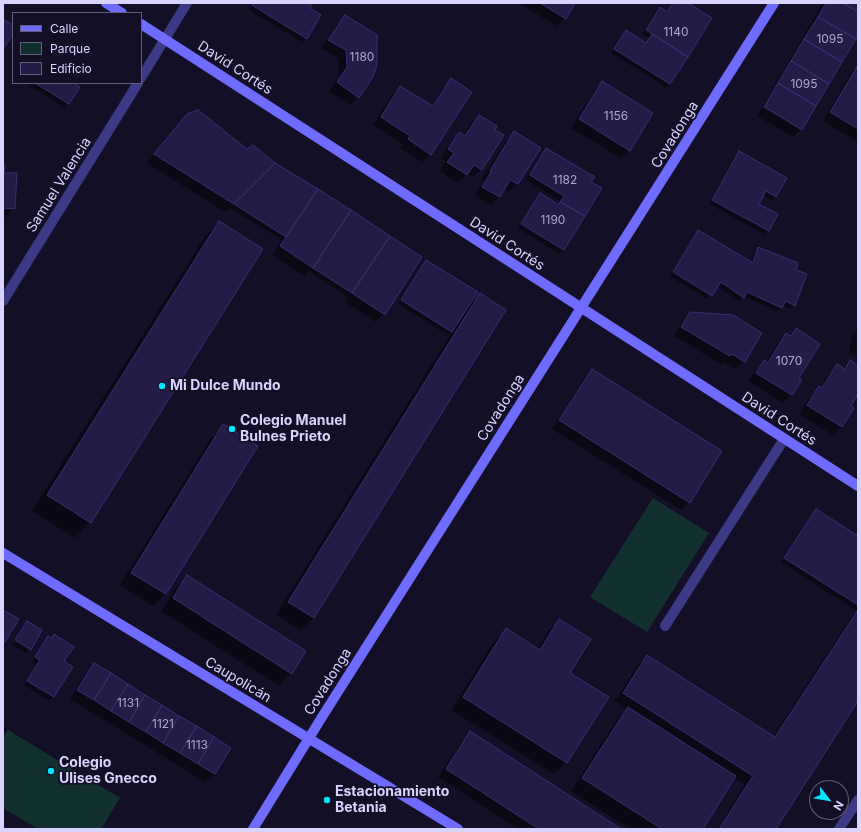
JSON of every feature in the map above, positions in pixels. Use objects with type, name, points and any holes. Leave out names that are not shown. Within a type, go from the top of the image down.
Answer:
[{"type":"street","points":[[106,3],[120,12]]},
{"type":"street","points":[[142,76],[187,3]]},
{"type":"street","name":"Covadonga","points":[[253,829],[774,3]]},
{"type":"street","name":"David Cortés","points":[[142,25],[581,309],[858,486]]},
{"type":"street","name":"Samuel Valencia","points":[[3,301],[137,84]]},
{"type":"street","points":[[665,626],[784,439]]},
{"type":"street","name":"Caupolicán","points":[[3,553],[458,829]]},
{"type":"street","points":[[839,829],[858,800]]},
{"type":"green space","points":[[653,498],[709,533],[647,632],[590,597]]},
{"type":"green space","name":"Colegio Ulises Gnecco","points":[[8,730],[120,798],[101,829],[38,829],[3,808],[3,738]]},
{"type":"building","points":[[253,3],[313,3],[310,8],[321,15],[307,39],[252,5]]},
{"type":"building","points":[[540,3],[575,3],[566,19]]},
{"type":"building","points":[[673,3],[688,3],[712,18],[688,57],[646,30],[660,7],[667,12]]},
{"type":"building","points":[[826,3],[843,3],[858,12],[858,35],[856,39],[818,17]]},
{"type":"building","points":[[843,3],[858,3],[858,12]]},
{"type":"building","points":[[345,15],[377,35],[377,65],[373,77],[359,98],[337,82],[347,67],[346,50],[328,40]]},
{"type":"building","points":[[818,17],[856,39],[842,62],[804,39]]},
{"type":"building","points":[[3,19],[12,24],[12,36],[3,49]]},
{"type":"building","points":[[626,30],[646,43],[652,34],[688,57],[670,84],[614,49]]},
{"type":"building","points":[[804,39],[842,62],[829,84],[791,61]]},
{"type":"building","points":[[791,61],[829,84],[816,106],[778,83]]},
{"type":"building","points":[[858,65],[858,129],[830,112]]},
{"type":"building","points":[[451,78],[472,92],[431,155],[408,139],[410,136],[381,117],[400,86],[433,106]]},
{"type":"building","points":[[602,81],[653,113],[630,151],[579,119]]},
{"type":"building","points":[[778,83],[816,106],[802,130],[764,107]]},
{"type":"building","points":[[37,84],[76,84],[80,87],[69,104]]},
{"type":"building","points":[[198,110],[247,149],[253,145],[275,163],[234,204],[154,154],[187,114]]},
{"type":"building","points":[[479,115],[497,126],[495,130],[504,135],[482,170],[474,165],[467,175],[447,162],[454,153],[448,149],[459,132],[465,136]]},
{"type":"building","points":[[514,131],[541,148],[518,184],[510,180],[500,197],[482,187]]},
{"type":"building","points":[[546,148],[595,177],[591,182],[602,188],[585,216],[560,202],[564,196],[530,175]]},
{"type":"building","points":[[739,151],[787,178],[776,197],[766,191],[759,204],[778,214],[769,231],[712,200]]},
{"type":"building","points":[[275,163],[318,189],[286,237],[234,204]]},
{"type":"building","points":[[3,164],[5,165],[4,173],[17,173],[15,209],[4,208],[3,218]]},
{"type":"building","points":[[318,189],[351,210],[313,268],[280,246]]},
{"type":"building","points":[[540,193],[559,205],[560,202],[585,216],[564,250],[521,224]]},
{"type":"building","points":[[351,210],[390,236],[352,293],[313,268]]},
{"type":"building","points":[[219,221],[263,249],[91,523],[47,495]]},
{"type":"building","points":[[698,230],[753,263],[758,247],[798,263],[796,270],[807,274],[795,306],[786,301],[782,308],[747,292],[744,298],[721,282],[712,296],[673,272]]},
{"type":"building","points":[[390,236],[422,257],[385,315],[352,293]]},
{"type":"building","points":[[426,260],[478,292],[452,332],[401,300]]},
{"type":"building","points":[[480,293],[506,310],[314,618],[288,602]]},
{"type":"building","points":[[690,312],[733,315],[762,333],[745,362],[732,354],[730,356],[681,327]]},
{"type":"building","points":[[796,328],[820,344],[799,378],[802,380],[792,395],[756,373],[764,360],[768,363],[786,333],[791,336]]},
{"type":"building","points":[[850,360],[858,365],[858,394],[851,406],[854,408],[842,427],[807,405],[819,386],[822,388],[837,364],[845,369]]},
{"type":"building","points":[[592,369],[722,451],[690,503],[559,420]]},
{"type":"building","points":[[223,424],[258,446],[166,594],[131,573]]},
{"type":"building","points":[[816,509],[858,536],[858,605],[784,558]]},
{"type":"building","points":[[187,575],[306,651],[292,674],[173,598]]},
{"type":"building","points":[[3,610],[19,619],[5,642],[3,641]]},
{"type":"building","points":[[858,610],[858,701],[776,829],[719,829],[753,776],[623,693],[647,655],[775,737]]},
{"type":"building","points":[[559,619],[591,639],[570,673],[609,697],[567,763],[463,697],[506,628],[540,650]]},
{"type":"building","points":[[27,621],[42,630],[31,650],[15,640]]},
{"type":"building","points":[[54,634],[74,647],[64,661],[73,667],[54,697],[27,681],[40,660],[35,657],[48,636],[52,638]]},
{"type":"building","points":[[94,663],[111,673],[94,700],[77,690]]},
{"type":"building","points":[[111,673],[128,684],[111,711],[94,700]]},
{"type":"building","points":[[128,684],[145,695],[129,722],[111,711]]},
{"type":"building","points":[[145,695],[162,705],[146,732],[129,722]]},
{"type":"building","points":[[162,705],[179,716],[163,743],[146,732]]},
{"type":"building","points":[[628,707],[736,776],[703,829],[662,829],[582,778]]},
{"type":"building","points":[[179,716],[197,726],[180,753],[163,743]]},
{"type":"building","points":[[197,726],[214,737],[198,764],[180,753]]},
{"type":"building","points":[[470,731],[621,829],[539,829],[446,769]]},
{"type":"building","points":[[214,737],[231,748],[215,774],[198,764]]},
{"type":"place","name":"Mi Dulce Mundo","points":[[162,386]]},
{"type":"place","name":"Colegio Manuel Bulnes Prieto","points":[[232,429]]},
{"type":"place","name":"Colegio Ulises Gnecco","points":[[51,771]]},
{"type":"place","name":"Estacionamiento Betania","points":[[327,800]]}]
